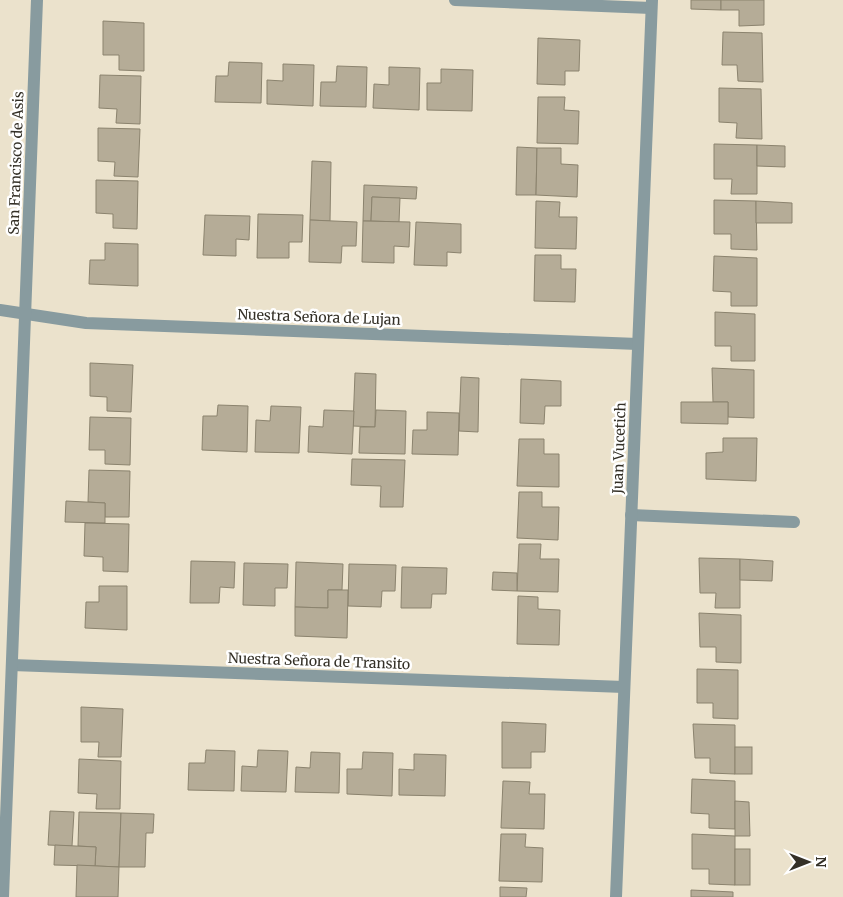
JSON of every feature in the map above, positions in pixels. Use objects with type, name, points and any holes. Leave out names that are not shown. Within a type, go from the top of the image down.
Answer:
[{"type":"street","name":"San Francisco de Asis","points":[[2,897],[37,0]]},
{"type":"street","points":[[455,0],[651,4]]},
{"type":"street","name":"Juan Vucetich","points":[[616,897],[651,4]]},
{"type":"street","name":"Nuestra Señora de Lujan","points":[[0,310],[86,323],[638,344]]},
{"type":"street","points":[[631,515],[794,522]]},
{"type":"street","name":"Nuestra Señora de Transito","points":[[12,665],[624,687]]},
{"type":"building","points":[[691,0],[721,0],[721,10],[691,9]]},
{"type":"building","points":[[721,0],[764,0],[764,25],[739,26],[739,10],[721,10]]},
{"type":"building","points":[[103,21],[144,23],[144,71],[119,70],[119,55],[103,55]]},
{"type":"building","points":[[723,32],[762,33],[763,82],[738,81],[737,65],[722,65]]},
{"type":"building","points":[[538,38],[580,40],[579,71],[565,71],[565,85],[537,84]]},
{"type":"building","points":[[229,62],[262,63],[261,103],[215,102],[216,76],[228,76]]},
{"type":"building","points":[[283,64],[314,65],[313,106],[267,104],[267,80],[283,81]]},
{"type":"building","points":[[337,66],[367,67],[366,107],[320,106],[321,82],[336,82]]},
{"type":"building","points":[[389,67],[420,68],[419,110],[373,108],[374,84],[389,85]]},
{"type":"building","points":[[441,69],[473,70],[472,111],[427,110],[427,83],[441,83]]},
{"type":"building","points":[[100,75],[141,76],[140,124],[116,123],[117,109],[99,108]]},
{"type":"building","points":[[719,88],[761,89],[762,139],[736,138],[737,123],[719,122]]},
{"type":"building","points":[[538,97],[565,97],[564,110],[579,111],[578,144],[537,143]]},
{"type":"building","points":[[98,128],[140,129],[138,177],[114,176],[115,162],[98,161]]},
{"type":"building","points":[[714,144],[757,145],[757,194],[731,194],[732,179],[714,179]]},
{"type":"building","points":[[757,145],[785,146],[785,167],[757,166]]},
{"type":"building","points":[[517,147],[537,148],[536,195],[516,195]]},
{"type":"building","points":[[537,148],[561,148],[561,164],[578,165],[577,197],[536,195]]},
{"type":"building","points":[[312,161],[331,162],[330,221],[310,220]]},
{"type":"building","points":[[96,180],[138,181],[137,229],[113,228],[113,214],[96,213]]},
{"type":"building","points":[[364,185],[417,187],[416,199],[372,197],[371,221],[363,221]]},
{"type":"building","points":[[372,197],[400,198],[399,222],[371,221]]},
{"type":"building","points":[[714,200],[756,201],[757,250],[731,249],[731,234],[714,234]]},
{"type":"building","points":[[536,201],[560,202],[559,217],[577,217],[576,249],[535,248]]},
{"type":"building","points":[[756,201],[792,203],[792,223],[756,223]]},
{"type":"building","points":[[258,214],[303,215],[302,242],[289,242],[289,258],[257,258]]},
{"type":"building","points":[[205,215],[250,216],[249,240],[236,239],[236,256],[203,255]]},
{"type":"building","points":[[310,220],[357,222],[356,246],[342,246],[341,263],[309,262]]},
{"type":"building","points":[[363,221],[410,222],[409,247],[394,246],[394,263],[362,262]]},
{"type":"building","points":[[416,222],[461,224],[461,253],[447,252],[447,266],[414,265]]},
{"type":"building","points":[[105,243],[138,244],[138,286],[89,284],[90,260],[105,260]]},
{"type":"building","points":[[535,255],[561,255],[561,269],[576,269],[575,302],[534,301]]},
{"type":"building","points":[[714,256],[757,258],[757,306],[731,306],[731,292],[713,291]]},
{"type":"building","points":[[715,312],[755,314],[755,361],[731,361],[731,346],[715,346]]},
{"type":"building","points":[[90,363],[133,365],[131,412],[107,411],[107,397],[90,396]]},
{"type":"building","points":[[712,368],[754,370],[754,418],[728,417],[728,402],[713,402]]},
{"type":"building","points":[[355,373],[376,374],[375,427],[353,426]]},
{"type":"building","points":[[461,377],[479,378],[478,432],[459,431]]},
{"type":"building","points":[[521,379],[561,381],[561,406],[545,406],[544,424],[520,423]]},
{"type":"building","points":[[681,402],[728,402],[728,424],[681,423]]},
{"type":"building","points":[[218,405],[248,406],[247,452],[202,450],[203,416],[217,416]]},
{"type":"building","points":[[271,406],[301,407],[299,453],[255,452],[256,420],[270,421]]},
{"type":"building","points":[[324,410],[354,411],[352,454],[308,452],[309,426],[323,427]]},
{"type":"building","points":[[376,410],[406,411],[405,454],[359,453],[360,427],[375,427]]},
{"type":"building","points":[[427,412],[459,413],[458,455],[412,454],[413,430],[427,430]]},
{"type":"building","points":[[90,417],[131,418],[130,465],[105,464],[105,450],[89,450]]},
{"type":"building","points":[[723,438],[757,438],[756,481],[706,479],[706,453],[723,452]]},
{"type":"building","points":[[519,439],[544,439],[544,454],[559,454],[559,487],[517,486]]},
{"type":"building","points":[[352,459],[405,460],[403,507],[380,507],[381,486],[351,485]]},
{"type":"building","points":[[89,470],[130,471],[129,517],[105,517],[105,503],[88,502]]},
{"type":"building","points":[[519,492],[542,492],[542,507],[559,507],[558,540],[517,538]]},
{"type":"building","points":[[66,501],[105,503],[105,523],[65,522]]},
{"type":"building","points":[[85,523],[129,524],[128,572],[103,571],[103,557],[84,556]]},
{"type":"building","points":[[519,544],[541,544],[540,559],[559,559],[558,592],[517,591]]},
{"type":"building","points":[[699,558],[740,559],[740,608],[715,608],[716,593],[700,593]]},
{"type":"building","points":[[740,559],[773,561],[772,581],[740,580]]},
{"type":"building","points":[[191,561],[235,562],[234,588],[220,587],[219,603],[190,603]]},
{"type":"building","points":[[296,562],[343,564],[342,590],[328,590],[328,608],[295,607]]},
{"type":"building","points":[[244,563],[288,564],[287,588],[275,588],[275,606],[243,605]]},
{"type":"building","points":[[349,564],[396,565],[395,591],[382,591],[381,607],[348,606]]},
{"type":"building","points":[[402,567],[447,568],[446,594],[432,594],[431,608],[401,608]]},
{"type":"building","points":[[493,572],[517,573],[517,591],[492,590]]},
{"type":"building","points":[[99,586],[127,586],[127,630],[85,628],[86,602],[99,602]]},
{"type":"building","points":[[328,590],[348,590],[347,638],[295,636],[295,607],[328,608]]},
{"type":"building","points":[[518,596],[538,597],[538,609],[560,610],[559,645],[517,644]]},
{"type":"building","points":[[699,613],[741,615],[741,663],[716,662],[716,647],[700,647]]},
{"type":"building","points":[[697,669],[738,670],[738,719],[713,718],[713,703],[697,703]]},
{"type":"building","points":[[81,707],[123,709],[121,757],[98,757],[99,742],[81,742]]},
{"type":"building","points":[[502,722],[546,724],[545,752],[531,752],[531,768],[502,768]]},
{"type":"building","points":[[693,724],[735,725],[735,774],[710,773],[710,758],[695,758]]},
{"type":"building","points":[[735,747],[752,747],[752,774],[735,774]]},
{"type":"building","points":[[206,750],[235,751],[234,791],[188,790],[189,763],[205,763]]},
{"type":"building","points":[[258,750],[288,751],[286,792],[241,791],[242,766],[257,767]]},
{"type":"building","points":[[311,752],[340,753],[339,793],[295,792],[296,767],[310,768]]},
{"type":"building","points":[[363,752],[393,753],[392,796],[347,794],[347,769],[362,769]]},
{"type":"building","points":[[414,754],[446,755],[445,796],[399,795],[399,769],[414,770]]},
{"type":"building","points":[[79,759],[121,761],[120,809],[96,809],[97,794],[78,793]]},
{"type":"building","points":[[692,779],[735,781],[735,829],[709,828],[709,814],[691,813]]},
{"type":"building","points":[[503,781],[530,782],[529,794],[545,794],[544,829],[501,828]]},
{"type":"building","points":[[735,801],[749,802],[750,836],[735,836]]},
{"type":"building","points":[[50,811],[74,812],[72,846],[48,845]]},
{"type":"building","points":[[79,812],[121,813],[119,867],[95,866],[96,847],[78,846]]},
{"type":"building","points":[[121,813],[154,814],[153,833],[146,833],[145,867],[119,867]]},
{"type":"building","points":[[501,834],[526,834],[525,847],[543,848],[542,882],[499,881]]},
{"type":"building","points":[[692,834],[735,836],[735,885],[709,884],[709,869],[692,869]]},
{"type":"building","points":[[55,845],[96,847],[95,866],[54,865]]},
{"type":"building","points":[[735,849],[750,849],[750,885],[735,885]]},
{"type":"building","points":[[77,865],[119,867],[118,897],[76,897]]},
{"type":"building","points":[[500,887],[527,888],[526,897],[500,897]]},
{"type":"building","points":[[691,890],[733,892],[733,897],[691,897]]}]
